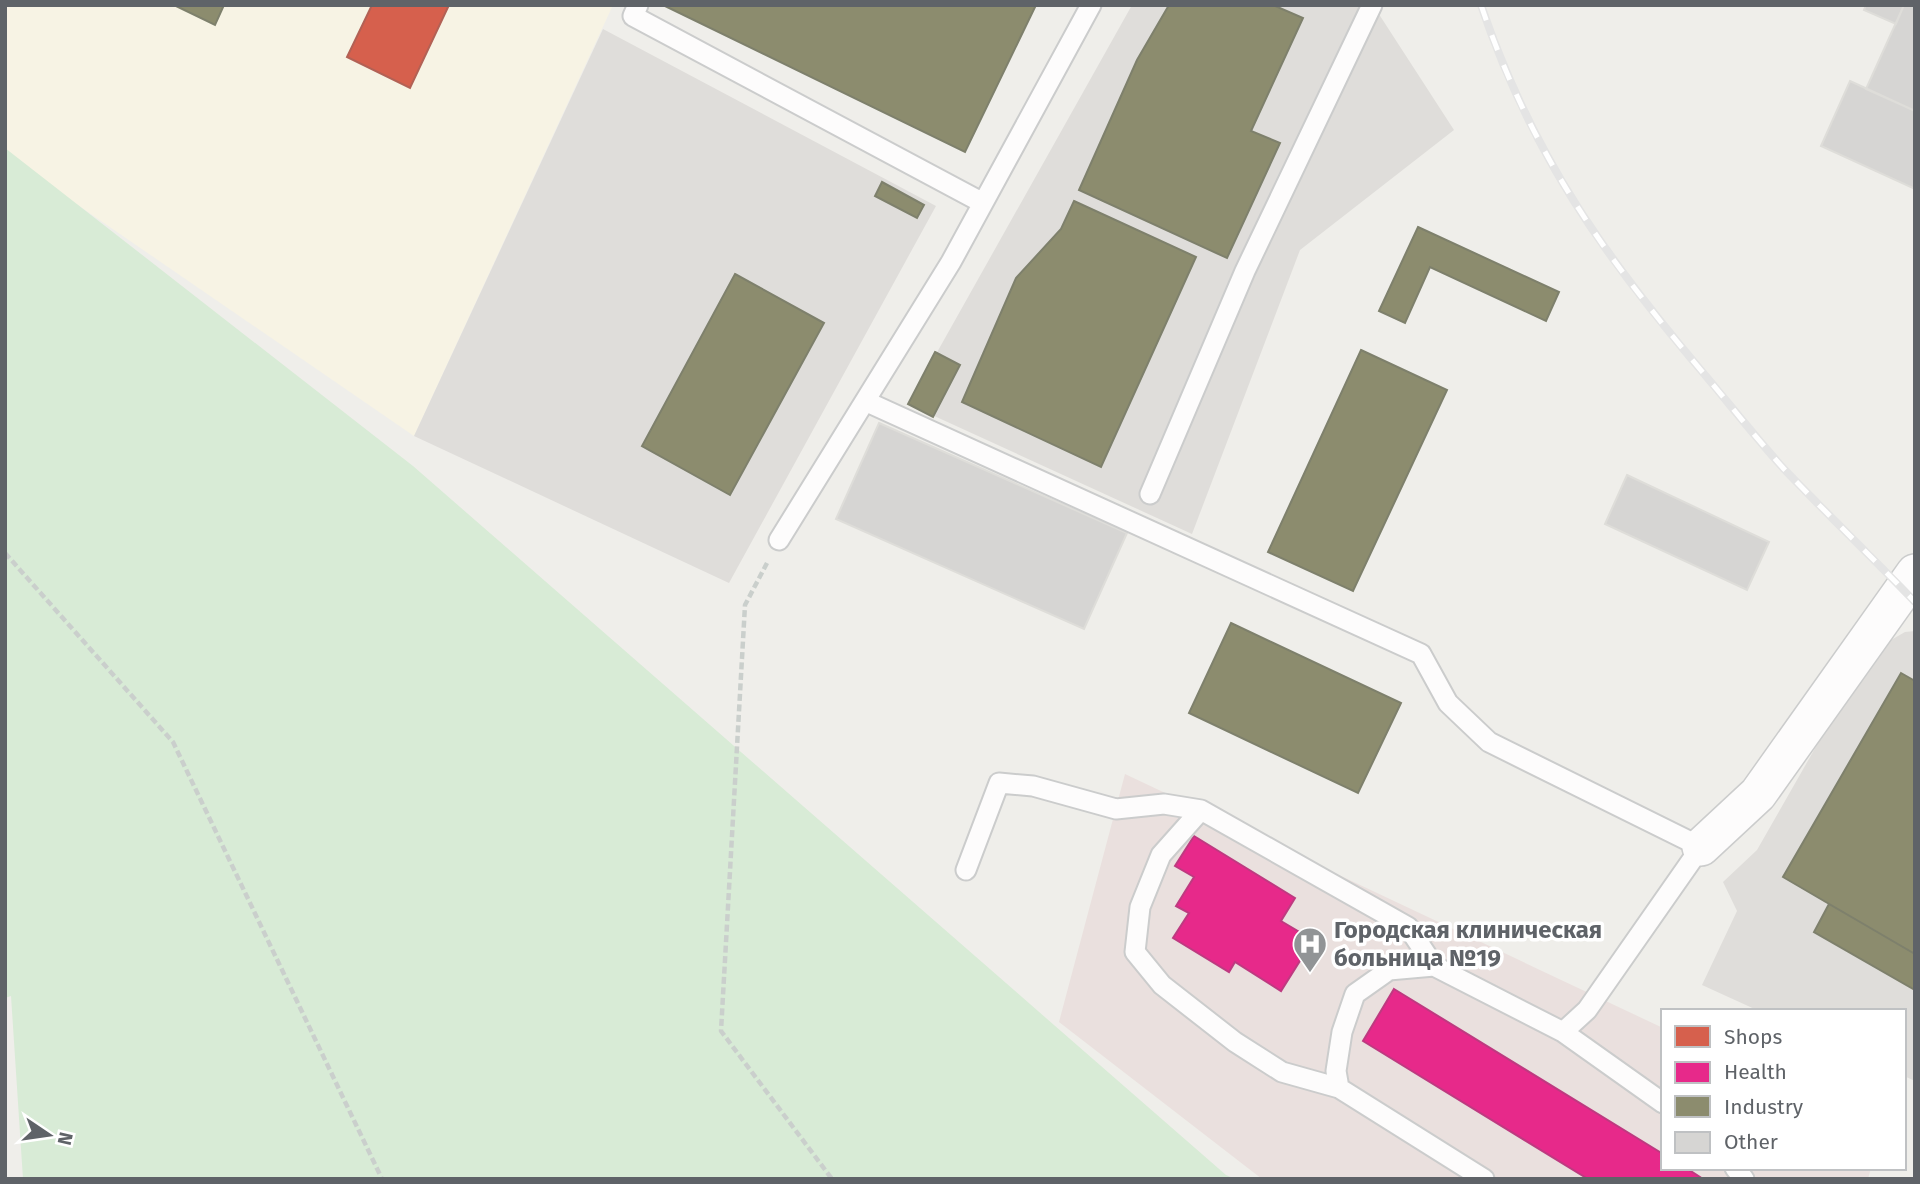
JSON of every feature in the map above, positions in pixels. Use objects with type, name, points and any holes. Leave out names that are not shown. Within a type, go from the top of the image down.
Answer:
[{"type":"street","points":[[1701,847],[1758,794],[1915,573]]},
{"type":"lane","points":[[638,5],[633,16],[983,203]]},
{"type":"lane","points":[[779,540],[951,262],[1091,5]]},
{"type":"lane","points":[[1150,494],[1244,271],[1372,5]]},
{"type":"lane","points":[[865,401],[1421,654],[1448,703],[1489,742],[1701,847],[1587,1010],[1563,1032]]},
{"type":"lane","points":[[966,870],[999,783],[1033,786],[1116,809],[1164,804],[1200,810],[1408,927],[1434,966],[1563,1032],[1661,1102]]},
{"type":"lane","points":[[1200,810],[1161,855],[1140,907],[1135,952],[1162,985],[1235,1042],[1282,1072],[1339,1088],[1484,1179]]},
{"type":"lane","points":[[1339,1088],[1336,1071],[1342,1032],[1355,994],[1389,970],[1434,966]]},
{"type":"path","points":[[779,540],[745,605],[720,1031],[832,1179]]},
{"type":"path","points":[[5,553],[173,742],[382,1179]]},
{"type":"shaded area","points":[[5,5],[613,5],[414,436],[5,155]]},
{"type":"shaded area","points":[[1132,5],[1373,5],[1454,130],[1300,250],[1192,534],[908,404]]},
{"type":"shaded area","points":[[603,29],[936,206],[729,583],[414,436]]},
{"type":"shaded area","points":[[1915,631],[1915,1081],[1906,1077],[1906,1009],[1755,1009],[1702,985],[1737,911],[1723,882],[1757,850],[1870,652],[1905,632]]},
{"type":"shaded area","name":"Городская клиническая больница №19","points":[[1125,774],[1661,1027],[1661,1170],[1870,1170],[1868,1179],[1262,1179],[1059,1022]]},
{"type":"green space","points":[[5,148],[413,466],[1226,1175],[1235,1179],[23,1179],[11,996],[5,998]]},
{"type":"building: Shops","points":[[372,5],[449,5],[410,88],[347,57]]},
{"type":"building: Health","points":[[1194,836],[1295,898],[1281,921],[1313,940],[1281,991],[1235,962],[1229,972],[1173,938],[1189,913],[1176,906],[1194,877],[1175,866]]},
{"type":"building: Health","points":[[1394,989],[1661,1153],[1661,1170],[1689,1170],[1703,1179],[1588,1179],[1363,1041]]},
{"type":"building: Industry","points":[[174,5],[224,5],[215,25]]},
{"type":"building: Industry","points":[[663,5],[1036,5],[965,152]]},
{"type":"building: Industry","points":[[1169,5],[1273,5],[1303,18],[1251,131],[1280,143],[1227,258],[1079,190],[1137,60]]},
{"type":"building: Industry","points":[[882,182],[924,205],[917,218],[875,196]]},
{"type":"building: Industry","points":[[1074,201],[1196,257],[1101,467],[962,402],[1016,278],[1061,229]]},
{"type":"building: Industry","points":[[1418,227],[1559,292],[1546,321],[1430,267],[1405,323],[1379,311]]},
{"type":"building: Industry","points":[[735,274],[824,323],[730,495],[642,446]]},
{"type":"building: Industry","points":[[1361,350],[1447,390],[1353,591],[1268,552]]},
{"type":"building: Industry","points":[[935,352],[960,365],[933,417],[908,404]]},
{"type":"building: Industry","points":[[1231,623],[1401,703],[1358,793],[1189,713]]},
{"type":"building: Industry","points":[[1901,673],[1915,681],[1915,954],[1783,877]]},
{"type":"building: Industry","points":[[1829,904],[1915,954],[1915,990],[1814,932]]},
{"type":"building: Other","points":[[1866,5],[1904,5],[1896,24],[1864,10]]},
{"type":"building: Other","points":[[1904,5],[1915,5],[1915,111],[1866,89]]},
{"type":"building: Other","points":[[1850,81],[1915,111],[1915,189],[1821,146]]},
{"type":"building: Other","points":[[879,423],[1127,533],[1084,629],[836,519]]},
{"type":"building: Other","points":[[1627,475],[1769,542],[1747,590],[1605,524]]},
{"type":"railway","points":[[1481,5],[1523,109],[1574,202],[1603,245],[1668,331],[1774,458],[1915,602]]},
{"type":"place","name":"Городская клиническая больница №19","points":[[1310,974]]}]
